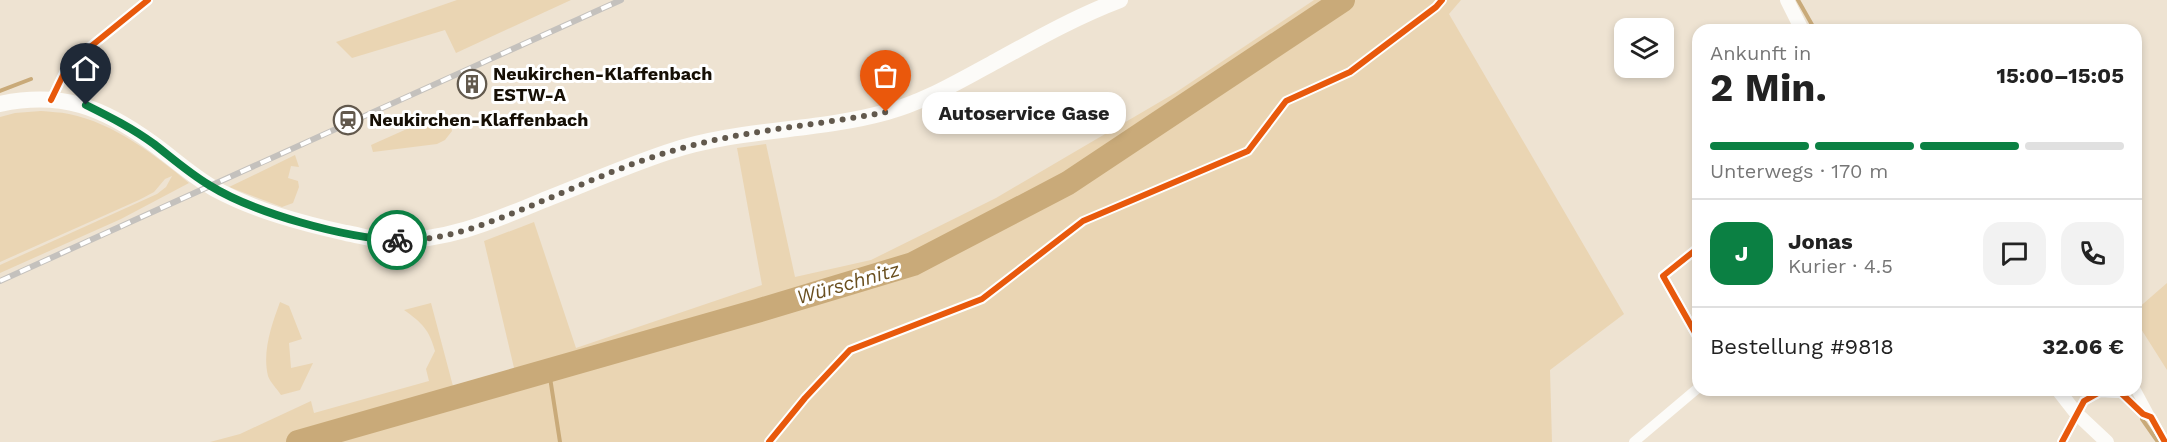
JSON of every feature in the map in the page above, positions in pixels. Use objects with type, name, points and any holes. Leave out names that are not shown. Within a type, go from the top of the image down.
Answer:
[{"type":"main road","points":[[0,104],[14,101],[51,100],[86,105],[122,123],[218,190],[254,207],[311,225],[379,240],[415,241],[483,225],[626,167],[672,151],[712,140],[876,114],[917,102],[1042,36],[1120,0]]},
{"type":"street","points":[[51,100],[68,64],[148,0]]},
{"type":"street","points":[[1787,0],[1799,24]]},
{"type":"street","points":[[1692,253],[1663,276],[1692,327]]},
{"type":"street","points":[[1634,442],[1692,393]]},
{"type":"street","points":[[2063,396],[2076,413],[2108,442]]},
{"type":"street","points":[[2062,442],[2084,401],[2093,396]]},
{"type":"street","points":[[2124,396],[2143,414],[2151,417]]},
{"type":"street","points":[[2139,396],[2165,442]]},
{"type":"shaded area","points":[[457,0],[571,0],[456,53],[445,30],[352,58],[336,42]]},
{"type":"shaded area","points":[[1314,0],[1461,0],[1449,14],[1624,314],[1550,370],[1552,442],[210,442],[240,434],[311,401],[314,413],[429,381],[426,369],[435,351],[433,343],[424,327],[404,310],[431,303],[454,390],[515,372],[484,241],[534,222],[576,348],[762,285],[737,148],[766,144],[795,277],[871,260],[996,198],[1175,93]]},
{"type":"shaded area","points":[[41,111],[86,118],[118,132],[148,151],[189,183],[121,219],[0,273],[0,265],[157,194],[166,187],[172,176],[165,179],[154,192],[139,200],[0,262],[0,117]]},
{"type":"shaded area","points":[[436,116],[443,117],[451,125],[452,131],[445,140],[437,144],[373,152],[371,145]]},
{"type":"shaded area","points":[[295,155],[299,167],[291,166],[288,178],[298,181],[299,187],[293,203],[282,207],[229,187]]},
{"type":"shaded area","points":[[2167,283],[2167,370],[2142,330],[2142,305]]},
{"type":"shaded area","points":[[280,302],[289,306],[302,339],[289,343],[291,368],[313,363],[300,390],[281,395],[268,376],[266,367],[269,338]]},
{"type":"waterway","name":"Würschnitz","points":[[298,442],[913,264],[1068,183],[1343,0]]},
{"type":"waterway","points":[[1798,0],[1812,24]]},
{"type":"waterway","points":[[0,91],[31,79]]},
{"type":"waterway","points":[[549,371],[560,442]]},
{"type":"waterway","points":[[2142,419],[2158,442]]},
{"type":"railway","points":[[0,281],[621,0]]},
{"type":"cycle path","points":[[51,100],[68,65],[148,0]]},
{"type":"cycle path","points":[[769,442],[805,398],[850,350],[982,299],[1083,221],[1248,151],[1286,101],[1350,72],[1436,7],[1442,0]]},
{"type":"cycle path","points":[[1692,253],[1663,276],[1692,327]]},
{"type":"cycle path","points":[[2062,442],[2084,401],[2093,396]]},
{"type":"cycle path","points":[[2124,396],[2143,414],[2151,417],[2165,442]]},
{"type":"way so far","points":[[397,240],[415,241],[483,225],[626,167],[712,140],[886,112]]},
{"type":"place","name":"Neukirchen-Klaffenbach ESTW-A","points":[[472,84]]},
{"type":"place","name":"Autoservice Gase","points":[[886,112]]},
{"type":"place","name":"Neukirchen-Klaffenbach","points":[[348,120]]},
{"type":"route","points":[[86,105],[122,123],[153,143],[179,165],[210,186],[254,207],[311,225],[379,240],[397,240]]}]
